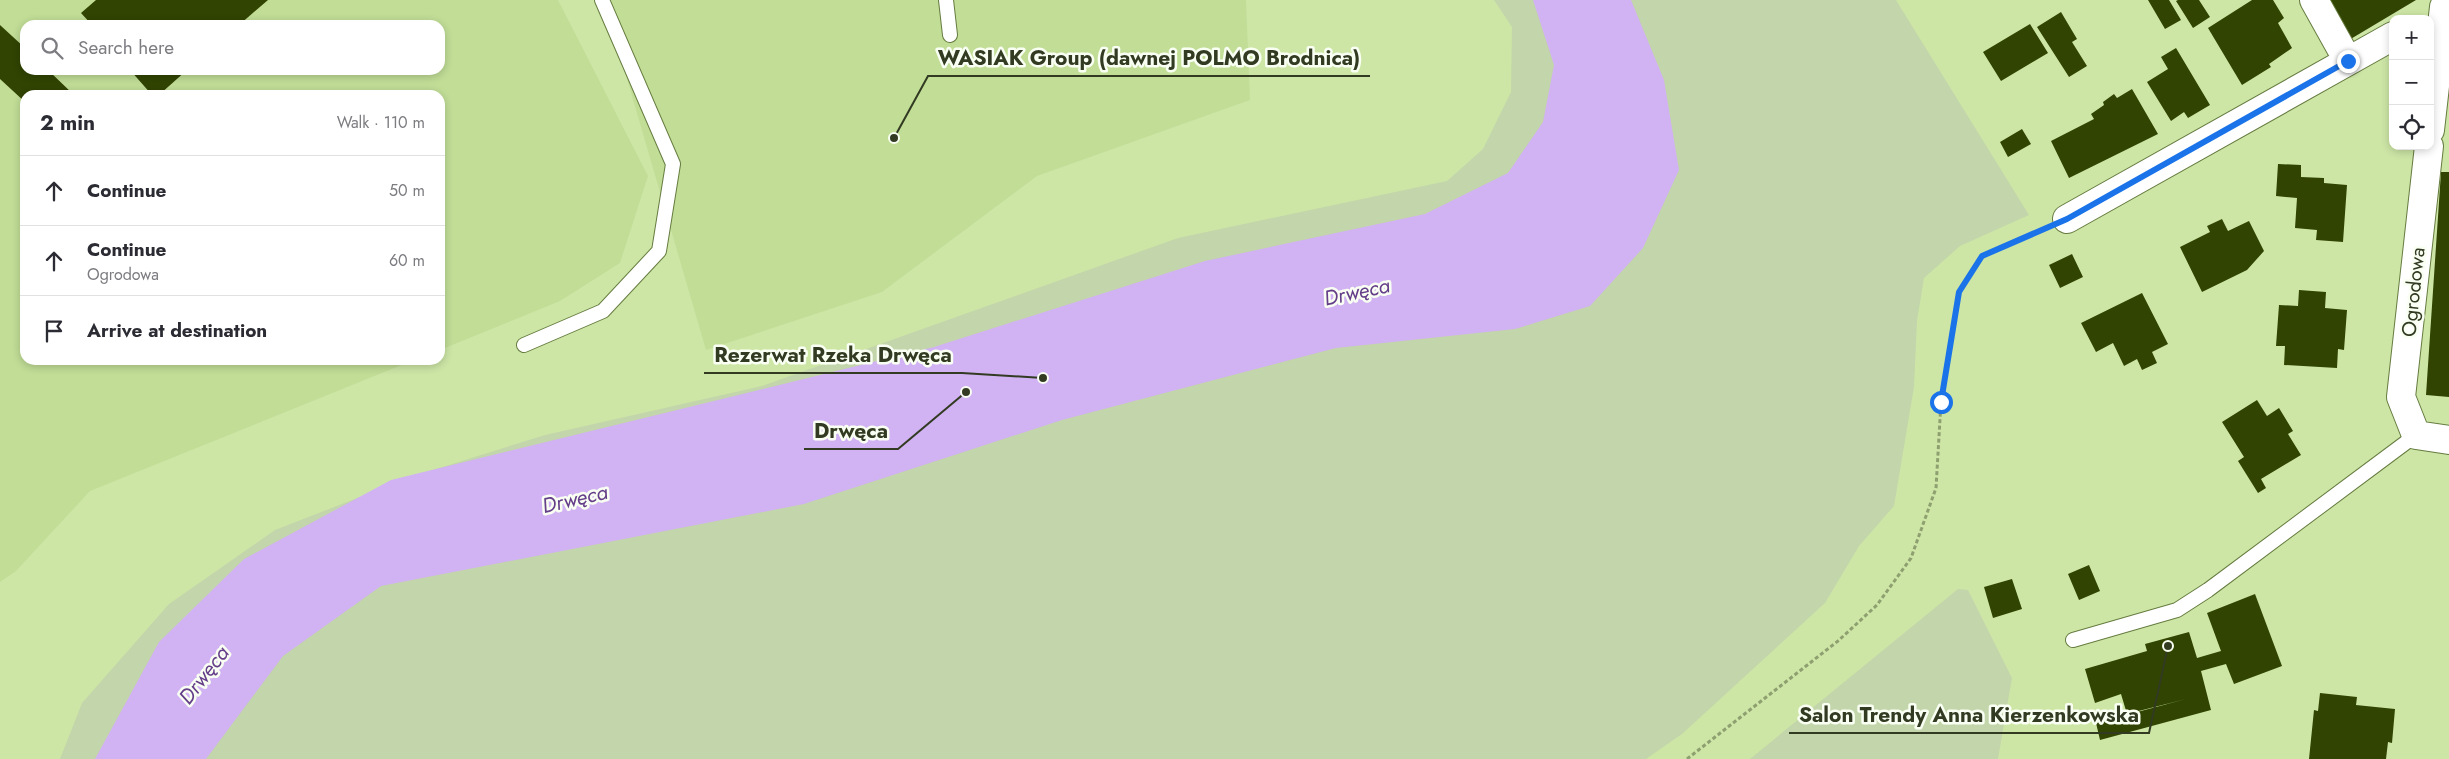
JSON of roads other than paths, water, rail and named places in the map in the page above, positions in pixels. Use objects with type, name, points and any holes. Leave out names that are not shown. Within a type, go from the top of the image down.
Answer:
[{"type":"street","points":[[2314,0],[2348,61]]},
{"type":"street","points":[[2432,105],[2438,10]]},
{"type":"street","points":[[2067,219],[2389,38]]},
{"type":"street","name":"Ogrodowa","points":[[2416,435],[2401,397],[2428,150]]},
{"type":"street","points":[[2416,435],[2449,440]]},
{"type":"lane","points":[[524,345],[603,311],[659,252],[673,164],[602,0]]},
{"type":"lane","points":[[946,0],[950,35]]},
{"type":"lane","points":[[2073,640],[2177,610],[2208,590],[2416,435]]},
{"type":"water","points":[[1533,0],[1631,0],[1664,80],[1679,170],[1643,248],[1590,306],[1515,329],[1336,348],[1062,420],[804,504],[381,586],[283,656],[206,759],[95,759],[159,642],[244,559],[391,480],[934,347],[1205,261],[1425,214],[1508,173],[1543,122],[1554,65]]},
{"type":"place","name":"WASIAK Group (dawnej POLMO Brodnica)","points":[[894,138]]},
{"type":"place","name":"Rezerwat Rzeka Drwęca","points":[[1043,378]]},
{"type":"place","name":"Drwęca","points":[[966,392]]},
{"type":"place","name":"Salon Trendy Anna Kierzenkowska","points":[[2168,646]]}]
